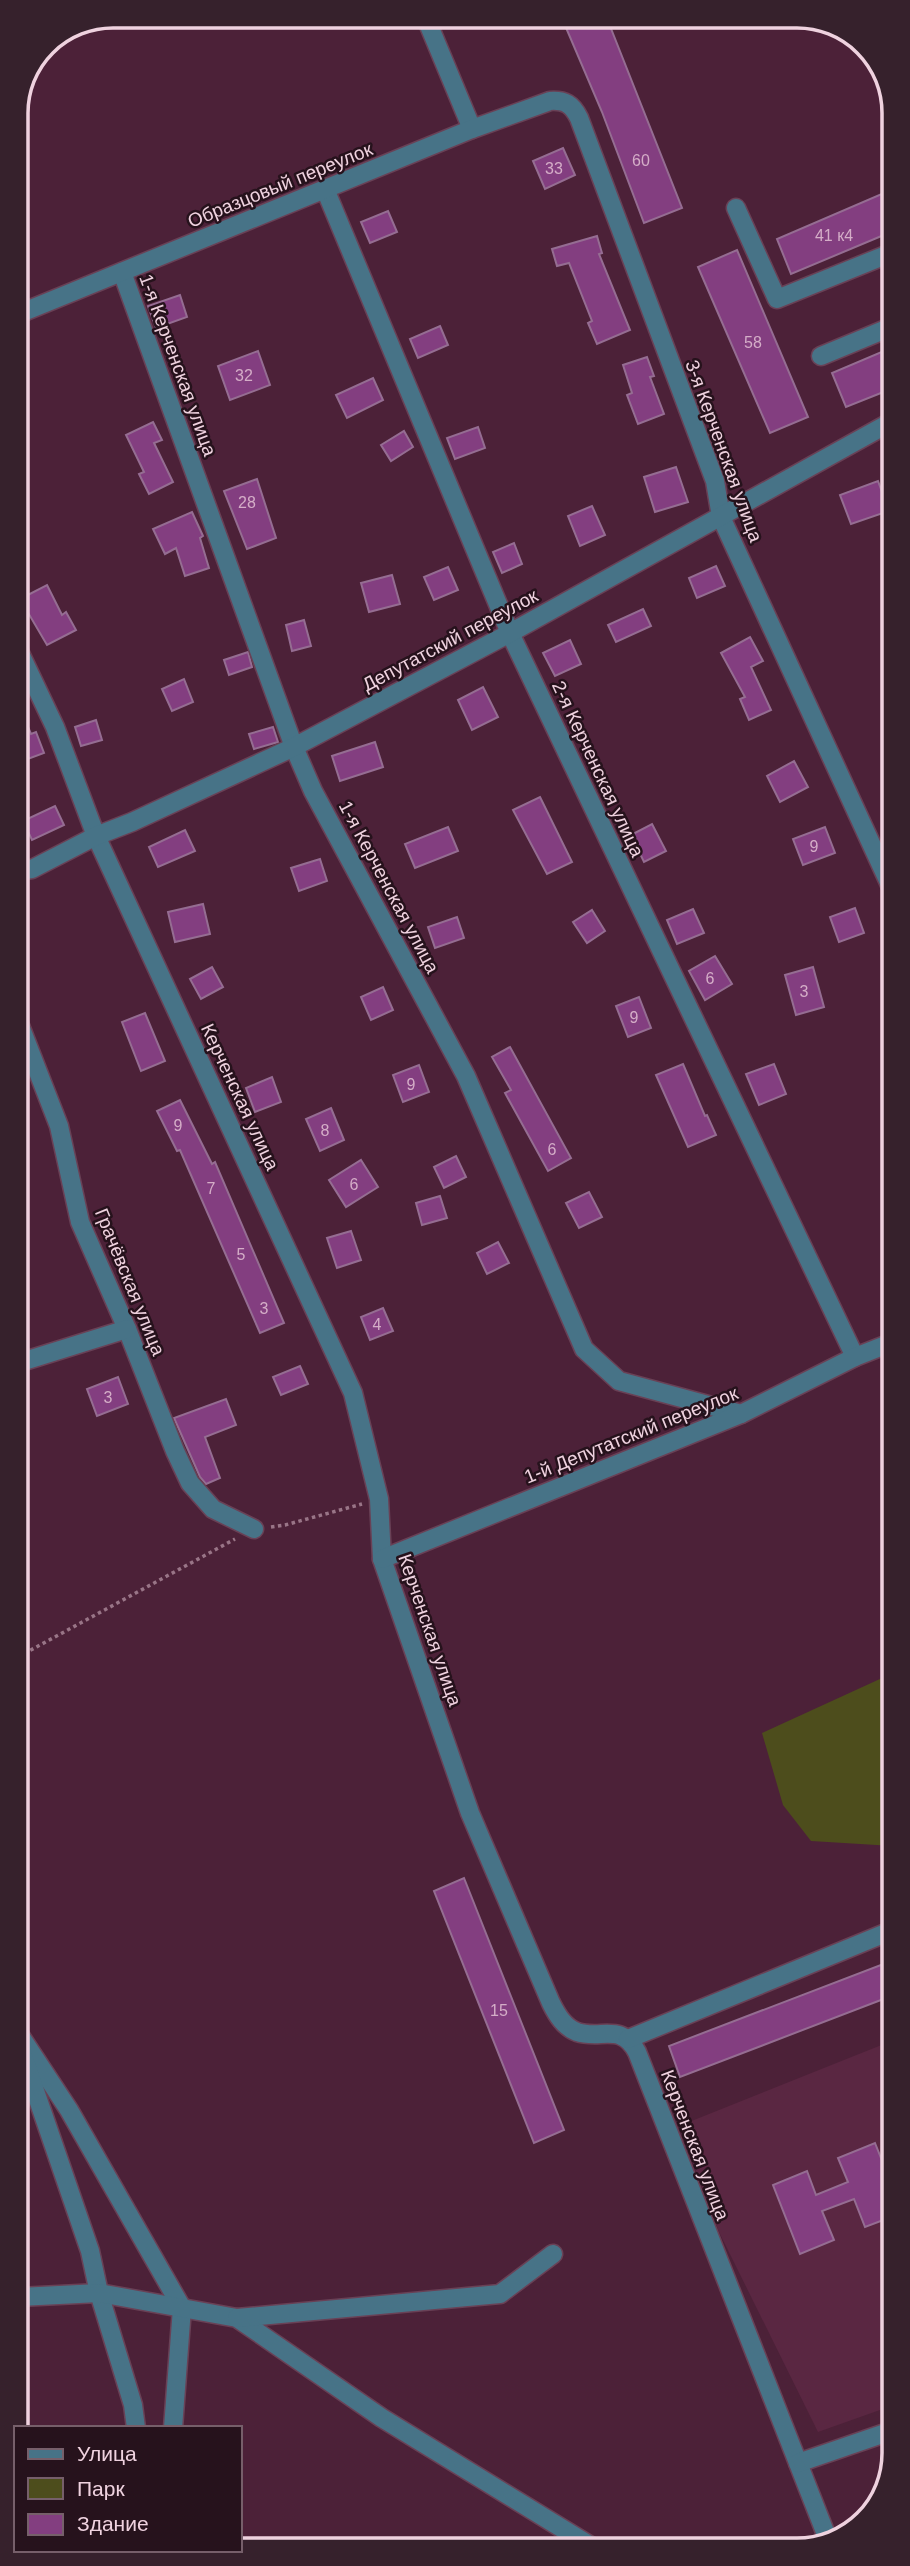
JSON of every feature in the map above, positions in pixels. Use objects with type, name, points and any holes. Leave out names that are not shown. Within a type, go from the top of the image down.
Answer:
[{"type":"street","points":[[430,28],[472,129]]},
{"type":"street","name":"Образцовый переулок","points":[[28,310],[472,129],[550,101],[563,100]]},
{"type":"street","name":"3-я Керченская улица","points":[[563,100],[573,107],[579,118],[715,481],[722,517],[882,867]]},
{"type":"street","name":"2-я Керченская улица","points":[[325,189],[510,633],[855,1357]]},
{"type":"street","points":[[736,208],[777,299],[882,257]]},
{"type":"street","name":"1-я Керченская улица","points":[[122,272],[294,747],[313,791],[466,1076],[584,1349],[620,1381],[741,1414]]},
{"type":"street","points":[[821,356],[882,331]]},
{"type":"street","name":"Депутатский переулок","points":[[28,870],[294,747],[510,633],[882,427]]},
{"type":"street","name":"Керченская улица","points":[[28,670],[55,727],[96,836],[353,1393],[379,1499],[382,1559],[470,1813],[551,2003],[558,2016],[576,2031],[586,2034],[610,2032],[628,2039],[637,2052],[826,2532]]},
{"type":"street","name":"Грачёвская улица","points":[[28,1046],[59,1126],[80,1222],[127,1329],[175,1451],[190,1483],[213,1509],[254,1529]]},
{"type":"street","points":[[28,1360],[127,1329]]},
{"type":"street","name":"1-й Депутатский переулок","points":[[382,1559],[741,1414],[882,1346]]},
{"type":"street","points":[[628,2039],[882,1935]]},
{"type":"street","points":[[28,2048],[69,2110],[182,2308],[173,2426]]},
{"type":"street","points":[[28,2069],[90,2251],[99,2293],[133,2405],[136,2426]]},
{"type":"street","points":[[28,2297],[99,2293],[237,2318],[500,2294],[553,2254]]},
{"type":"street","points":[[237,2318],[382,2418],[578,2538]]},
{"type":"street","points":[[798,2463],[882,2434]]},
{"type":"path","points":[[28,1652],[254,1529],[285,1525],[379,1499]]},
{"type":"shaded area","points":[[882,2045],[882,2409],[818,2432],[719,2232],[679,2126]]},
{"type":"green space","points":[[882,1678],[882,1845],[811,1841],[783,1805],[762,1733]]},
{"type":"building","points":[[566,28],[611,28],[682,208],[644,223],[602,112]]},
{"type":"building","points":[[563,148],[575,175],[545,189],[533,161]]},
{"type":"building","points":[[882,194],[882,236],[791,274],[777,239]]},
{"type":"building","points":[[388,211],[397,232],[370,243],[361,222]]},
{"type":"building","points":[[597,236],[602,253],[599,254],[630,330],[597,344],[588,323],[592,321],[569,263],[557,266],[552,249]]},
{"type":"building","points":[[737,250],[808,417],[770,433],[698,267]]},
{"type":"building","points":[[180,295],[187,317],[156,328],[148,306]]},
{"type":"building","points":[[440,326],[448,345],[418,358],[410,339]]},
{"type":"building","points":[[258,351],[270,385],[230,400],[218,366]]},
{"type":"building","points":[[882,352],[882,393],[846,407],[832,373]]},
{"type":"building","points":[[647,357],[654,376],[650,377],[664,414],[638,424],[627,395],[632,393],[623,365]]},
{"type":"building","points":[[373,378],[383,400],[347,418],[336,395]]},
{"type":"building","points":[[153,422],[162,440],[154,443],[173,482],[149,494],[139,474],[144,472],[126,435]]},
{"type":"building","points":[[478,427],[485,448],[455,459],[447,438]]},
{"type":"building","points":[[404,431],[413,447],[391,461],[381,445]]},
{"type":"building","points":[[676,467],[688,502],[655,512],[644,477]]},
{"type":"building","points":[[257,479],[276,538],[247,549],[224,491]]},
{"type":"building","points":[[878,481],[882,492],[882,513],[851,524],[840,495]]},
{"type":"building","points":[[592,506],[605,535],[580,546],[568,516]]},
{"type":"building","points":[[192,512],[203,536],[200,538],[209,568],[185,576],[176,548],[165,554],[153,529]]},
{"type":"building","points":[[514,543],[522,564],[502,573],[493,552]]},
{"type":"building","points":[[716,566],[725,586],[697,598],[689,578]]},
{"type":"building","points":[[448,567],[458,590],[434,600],[424,577]]},
{"type":"building","points":[[392,575],[400,604],[369,612],[361,583]]},
{"type":"building","points":[[47,585],[62,615],[66,612],[76,630],[47,645],[28,613],[28,595]]},
{"type":"building","points":[[643,609],[651,626],[616,642],[608,625]]},
{"type":"building","points":[[304,620],[311,646],[292,651],[286,625]]},
{"type":"building","points":[[750,637],[763,661],[751,667],[771,710],[749,720],[740,699],[745,697],[721,653]]},
{"type":"building","points":[[570,640],[581,664],[555,676],[543,653]]},
{"type":"building","points":[[248,652],[252,667],[229,675],[224,660]]},
{"type":"building","points":[[184,679],[193,702],[172,711],[162,689]]},
{"type":"building","points":[[483,687],[498,717],[472,730],[458,700]]},
{"type":"building","points":[[96,720],[102,740],[81,746],[75,727]]},
{"type":"building","points":[[28,727],[31,734],[36,732],[44,753],[28,759]]},
{"type":"building","points":[[273,727],[278,742],[254,749],[249,734]]},
{"type":"building","points":[[375,742],[383,767],[340,781],[332,756]]},
{"type":"building","points":[[794,761],[808,787],[780,802],[767,776]]},
{"type":"building","points":[[540,797],[572,862],[547,874],[513,810]]},
{"type":"building","points":[[55,806],[64,825],[32,840],[28,832],[28,819]]},
{"type":"building","points":[[652,824],[666,851],[644,862],[631,835]]},
{"type":"building","points":[[448,827],[458,851],[415,868],[405,844]]},
{"type":"building","points":[[825,827],[835,853],[803,865],[793,839]]},
{"type":"building","points":[[185,830],[195,851],[158,867],[149,847]]},
{"type":"building","points":[[320,859],[327,881],[299,891],[291,868]]},
{"type":"building","points":[[203,904],[210,934],[175,942],[168,912]]},
{"type":"building","points":[[855,908],[864,933],[839,942],[830,917]]},
{"type":"building","points":[[693,909],[704,933],[677,944],[667,920]]},
{"type":"building","points":[[592,910],[605,931],[587,943],[573,922]]},
{"type":"building","points":[[457,917],[464,938],[435,948],[428,927]]},
{"type":"building","points":[[715,956],[732,984],[705,1000],[689,971]]},
{"type":"building","points":[[212,967],[223,987],[201,999],[190,979]]},
{"type":"building","points":[[813,967],[824,1007],[796,1015],[785,975]]},
{"type":"building","points":[[383,987],[393,1010],[371,1020],[361,997]]},
{"type":"building","points":[[639,997],[651,1028],[628,1037],[616,1006]]},
{"type":"building","points":[[145,1013],[165,1061],[141,1071],[122,1022]]},
{"type":"building","points":[[510,1047],[571,1158],[548,1171],[505,1093],[511,1090],[492,1057]]},
{"type":"building","points":[[683,1064],[716,1135],[688,1147],[656,1075]]},
{"type":"building","points":[[774,1064],[786,1094],[759,1105],[746,1074]]},
{"type":"building","points":[[419,1065],[429,1092],[403,1102],[393,1075]]},
{"type":"building","points":[[272,1077],[281,1102],[255,1112],[246,1088]]},
{"type":"building","points":[[180,1100],[212,1164],[215,1162],[284,1323],[260,1333],[180,1150],[177,1151],[157,1111]]},
{"type":"building","points":[[331,1108],[344,1140],[320,1151],[306,1119]]},
{"type":"building","points":[[456,1156],[466,1177],[444,1188],[434,1167]]},
{"type":"building","points":[[361,1160],[378,1187],[346,1207],[329,1180]]},
{"type":"building","points":[[589,1192],[602,1217],[579,1228],[566,1203]]},
{"type":"building","points":[[440,1196],[447,1218],[422,1225],[416,1203]]},
{"type":"building","points":[[351,1231],[361,1260],[337,1268],[327,1238]]},
{"type":"building","points":[[498,1242],[509,1263],[487,1274],[477,1253]]},
{"type":"building","points":[[383,1308],[393,1331],[370,1340],[361,1317]]},
{"type":"building","points":[[300,1366],[308,1384],[281,1395],[273,1377]]},
{"type":"building","points":[[118,1377],[128,1404],[97,1416],[87,1389]]},
{"type":"building","points":[[226,1399],[236,1425],[205,1437],[220,1478],[206,1484],[200,1477],[174,1418]]},
{"type":"building","points":[[464,1878],[564,2130],[534,2143],[434,1891]]},
{"type":"building","points":[[882,1965],[882,2000],[680,2077],[669,2046]]},
{"type":"building","points":[[875,2143],[882,2160],[882,2221],[865,2227],[854,2199],[822,2211],[834,2240],[800,2254],[773,2185],[807,2171],[816,2195],[848,2182],[838,2158]]}]
